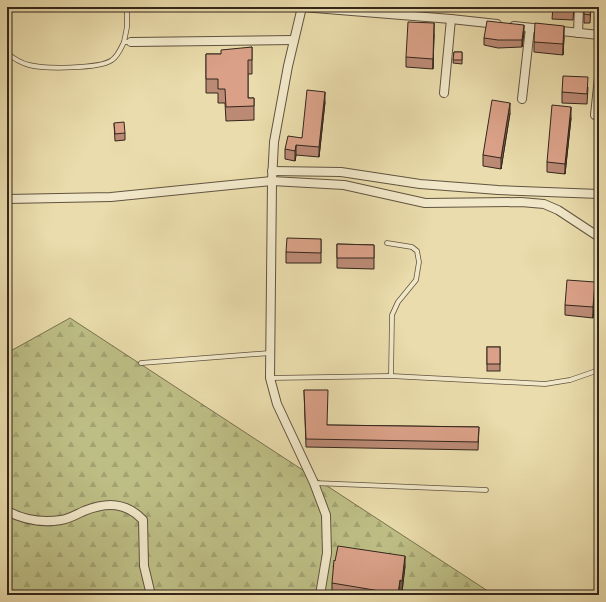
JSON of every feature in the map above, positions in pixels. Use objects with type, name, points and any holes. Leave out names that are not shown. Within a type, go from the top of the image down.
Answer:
[{"type":"street","points":[[320,595],[327,553],[326,515],[314,483],[277,404],[270,378],[272,171],[274,142],[302,7],[451,19],[599,35]]},
{"type":"street","points":[[578,33],[579,7]]},
{"type":"street","points":[[444,93],[451,19]]},
{"type":"street","points":[[522,99],[530,28]]},
{"type":"street","points":[[127,42],[294,40]]},
{"type":"street","points":[[595,115],[599,77]]},
{"type":"street","points":[[272,171],[341,172],[453,187],[599,194]]},
{"type":"street","points":[[7,199],[111,197],[272,181],[344,185],[425,203],[521,202],[544,204],[558,210],[599,237]]},
{"type":"street","points":[[7,512],[19,517],[42,521],[62,520],[101,506],[127,507],[143,520],[144,566],[151,595]]},
{"type":"lane","points":[[7,52],[23,62],[41,67],[92,65],[112,61],[127,42],[127,7]]},
{"type":"lane","points":[[387,243],[412,247],[417,251],[419,262],[416,280],[413,286],[398,302],[392,314],[391,376]]},
{"type":"lane","points":[[141,363],[270,353]]},
{"type":"lane","points":[[270,378],[391,376],[545,384],[570,380],[599,370]]},
{"type":"lane","points":[[314,483],[486,490]]},
{"type":"green space","points":[[70,318],[494,595],[7,595],[7,353]]},
{"type":"building","points":[[553,7],[573,7],[573,11],[552,10]]},
{"type":"building","points":[[584,7],[591,7],[590,15],[584,14]]},
{"type":"building","points":[[487,21],[524,25],[522,40],[498,40],[484,38]]},
{"type":"building","points":[[408,22],[434,23],[433,59],[406,57]]},
{"type":"building","points":[[535,23],[564,26],[563,44],[534,42]]},
{"type":"building","points":[[252,47],[252,60],[248,60],[248,98],[254,98],[254,106],[226,107],[225,89],[218,89],[218,79],[206,79],[206,54],[221,54],[221,50]]},
{"type":"building","points":[[454,52],[462,52],[462,60],[453,60]]},
{"type":"building","points":[[563,76],[588,77],[587,94],[562,92]]},
{"type":"building","points":[[307,90],[325,92],[319,147],[296,145],[295,151],[285,149],[288,136],[302,138]]},
{"type":"building","points":[[492,100],[510,103],[501,158],[483,155]]},
{"type":"building","points":[[552,105],[571,107],[565,164],[547,162]]},
{"type":"building","points":[[124,122],[125,133],[115,134],[114,123]]},
{"type":"building","points":[[287,238],[321,239],[321,253],[286,252]]},
{"type":"building","points":[[337,244],[374,245],[374,258],[337,258]]},
{"type":"building","points":[[567,280],[595,282],[593,307],[565,305]]},
{"type":"building","points":[[487,347],[500,347],[500,364],[487,364]]},
{"type":"building","points":[[304,390],[328,390],[327,425],[479,427],[478,442],[306,439]]},
{"type":"building","points":[[338,546],[405,556],[402,581],[400,580],[398,594],[332,583],[334,560],[335,561]]}]
